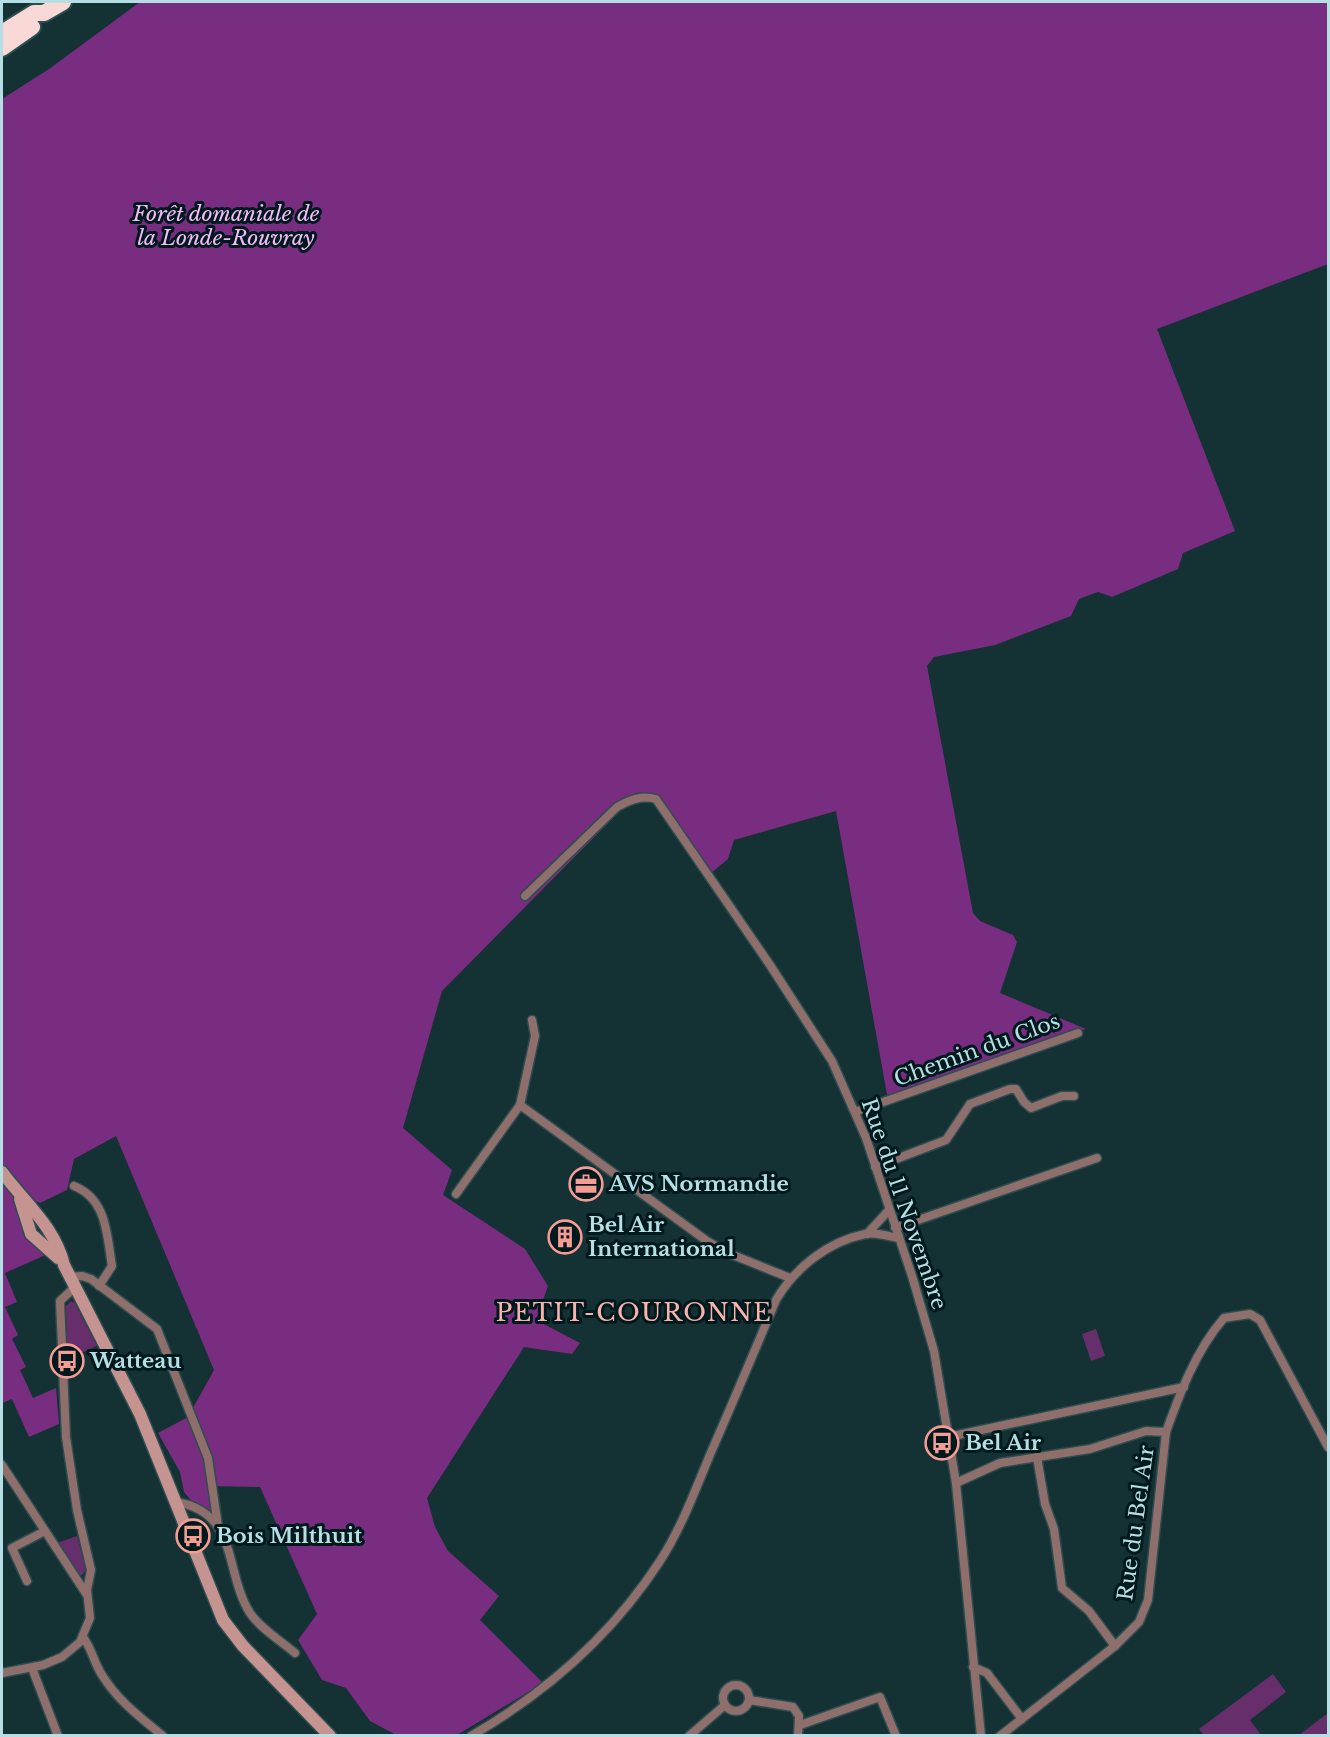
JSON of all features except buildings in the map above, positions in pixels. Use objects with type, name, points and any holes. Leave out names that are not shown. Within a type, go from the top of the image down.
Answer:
[{"type":"highway","points":[[2,33],[34,13],[44,13],[63,2]]},
{"type":"highway","points":[[2,48],[40,21],[44,13]]},
{"type":"street","name":"Rue du 11 Novembre","points":[[525,897],[617,807],[646,796],[656,799],[770,965],[832,1061],[855,1112],[875,1167],[934,1351],[956,1483],[981,1736]]},
{"type":"street","points":[[456,1194],[520,1105],[535,1036],[532,1020]]},
{"type":"street","name":"Chemin du Clos","points":[[855,1112],[1078,1033]]},
{"type":"street","points":[[875,1167],[946,1140],[969,1104],[1010,1089],[1016,1089],[1031,1108],[1062,1096],[1074,1096]]},
{"type":"street","points":[[520,1105],[707,1241],[790,1278]]},
{"type":"street","points":[[895,1228],[1097,1158]]},
{"type":"street","points":[[2,1173],[18,1193],[31,1234],[54,1251],[64,1265],[140,1414],[205,1581],[230,1631],[330,1736]]},
{"type":"street","points":[[74,1186],[85,1190],[97,1203],[106,1226],[112,1266],[99,1286]]},
{"type":"street","points":[[471,1736],[546,1687],[577,1660],[648,1578],[679,1527],[776,1300],[790,1278],[813,1258],[844,1241],[867,1233],[889,1210]]},
{"type":"street","points":[[867,1233],[898,1238]]},
{"type":"street","points":[[2,1673],[32,1668],[62,1657],[82,1637],[90,1618],[87,1590],[92,1570],[72,1480],[63,1401],[60,1301],[73,1282],[82,1276],[157,1329],[208,1458],[218,1526],[251,1614],[295,1653]]},
{"type":"street","points":[[1166,1432],[1184,1387],[1211,1333],[1224,1318],[1250,1314],[1260,1320],[1329,1448]]},
{"type":"street","points":[[948,1437],[1184,1387]]},
{"type":"street","name":"Rue du Bel Air","points":[[956,1483],[1000,1463],[1090,1449],[1146,1431],[1166,1432],[1148,1600],[1139,1622],[1115,1646],[1000,1736]]},
{"type":"street","points":[[1037,1457],[1045,1504],[1054,1529],[1062,1588],[1089,1611],[1115,1646]]},
{"type":"street","points":[[2,1465],[89,1598]]},
{"type":"street","points":[[176,1502],[196,1505],[218,1526]]},
{"type":"street","points":[[27,1581],[12,1548],[45,1531]]},
{"type":"street","points":[[82,1637],[90,1648],[100,1673],[117,1698],[163,1736]]},
{"type":"street","points":[[973,1667],[987,1673],[1022,1719]]},
{"type":"street","points":[[32,1668],[58,1736]]},
{"type":"street","points":[[733,1685],[745,1688],[749,1700],[745,1707],[737,1711],[726,1705],[724,1693],[733,1685]]},
{"type":"street","points":[[800,1725],[880,1696],[896,1736]]},
{"type":"street","points":[[749,1700],[793,1707],[799,1716],[798,1736]]},
{"type":"street","points":[[689,1736],[726,1705]]},
{"type":"shaded area","points":[[71,1301],[75,1303],[97,1346],[67,1359],[66,1306]]},
{"type":"shaded area","points":[[1096,1329],[1105,1356],[1091,1361],[1082,1334]]},
{"type":"shaded area","points":[[77,1536],[86,1570],[81,1576],[57,1543]]},
{"type":"shaded area","points":[[1273,1674],[1286,1692],[1250,1720],[1261,1735],[1204,1735],[1199,1729]]},
{"type":"shaded area","points":[[1328,1713],[1328,1735],[1299,1735]]},
{"type":"green space","name":"Forêt domaniale de la Londe-Rouvray","points":[[140,2],[1328,2],[1328,264],[1157,329],[1235,531],[1183,553],[1178,569],[1112,597],[1098,592],[1079,599],[1071,616],[995,645],[934,657],[927,666],[973,913],[980,921],[1013,935],[1017,942],[1000,993],[1086,1029],[888,1100],[836,811],[734,840],[728,859],[709,875],[659,800],[628,803],[442,991],[403,1128],[452,1170],[443,1195],[525,1249],[548,1286],[536,1320],[580,1343],[572,1354],[524,1347],[427,1498],[435,1527],[448,1551],[499,1596],[480,1620],[543,1683],[457,1735],[398,1736],[370,1721],[346,1688],[322,1680],[298,1640],[317,1614],[260,1487],[211,1486],[212,1512],[202,1513],[184,1492],[180,1472],[158,1433],[188,1417],[214,1370],[116,1136],[74,1159],[67,1190],[40,1203],[9,1190],[50,1253],[5,1273],[17,1302],[5,1307],[18,1335],[12,1339],[26,1367],[20,1370],[33,1398],[56,1388],[59,1424],[29,1437],[12,1399],[2,1403],[2,99],[49,69]]},
{"type":"place","name":"AVS Normandie","points":[[586,1184]]},
{"type":"place","name":"Bel Air International","points":[[565,1237]]},
{"type":"place","name":"Watteau","points":[[67,1361]]},
{"type":"place","name":"Bel Air","points":[[942,1443]]},
{"type":"place","name":"Bois Milthuit","points":[[193,1536]]},
{"type":"district","name":"PETIT-COURONNE","points":[[634,1313]]}]
